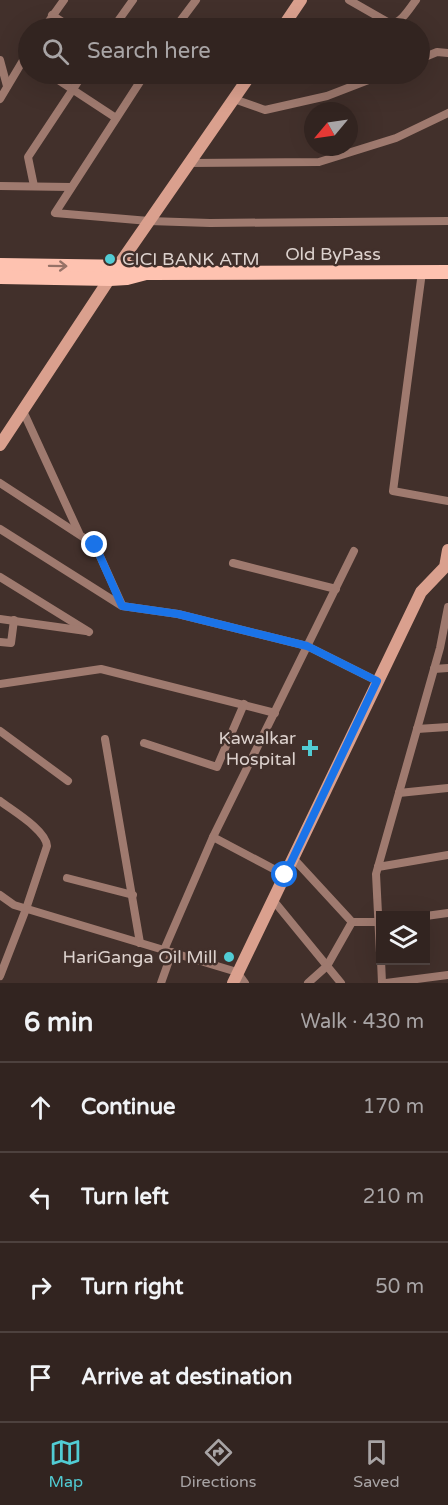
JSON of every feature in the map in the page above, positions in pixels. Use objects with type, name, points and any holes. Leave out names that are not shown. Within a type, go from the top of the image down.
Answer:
[{"type":"main road","name":"Old ByPass","points":[[0,265],[118,266],[134,267],[146,273]]},
{"type":"main road","name":"Old ByPass","points":[[0,278],[110,279],[127,278],[146,273],[448,272]]},
{"type":"street","points":[[50,18],[64,0]]},
{"type":"street","points":[[120,18],[133,0]]},
{"type":"street","points":[[183,18],[196,0]]},
{"type":"street","points":[[289,18],[301,0]]},
{"type":"street","points":[[349,0],[380,18]]},
{"type":"street","points":[[401,18],[416,0]]},
{"type":"street","points":[[52,15],[57,18]]},
{"type":"street","points":[[430,55],[437,52],[448,53]]},
{"type":"street","points":[[0,60],[7,86]]},
{"type":"street","points":[[0,99],[18,70]]},
{"type":"street","points":[[65,84],[116,118]]},
{"type":"street","points":[[34,186],[28,157],[76,84]]},
{"type":"street","points":[[136,84],[55,213],[149,221],[210,223],[448,221]]},
{"type":"street","points":[[0,444],[118,266],[244,84]]},
{"type":"street","points":[[234,99],[266,110],[327,96],[358,84]]},
{"type":"street","points":[[189,163],[319,162],[396,138],[448,113]]},
{"type":"street","points":[[0,186],[71,187]]},
{"type":"street","points":[[422,272],[393,491],[448,501]]},
{"type":"street","points":[[23,411],[79,534]]},
{"type":"street","points":[[0,483],[95,545],[122,606]]},
{"type":"street","points":[[0,529],[122,606],[178,614],[307,646],[377,681]]},
{"type":"street","points":[[235,977],[421,592],[447,566],[448,550]]},
{"type":"street","points":[[161,983],[168,951],[213,837],[354,551]]},
{"type":"street","points":[[233,563],[336,588]]},
{"type":"street","points":[[0,577],[89,632],[0,619]]},
{"type":"street","points":[[379,911],[376,874],[440,648],[448,607]]},
{"type":"street","points":[[0,642],[11,643],[14,621]]},
{"type":"street","points":[[440,648],[448,642]]},
{"type":"street","points":[[434,669],[448,668]]},
{"type":"street","points":[[0,684],[101,669],[275,713]]},
{"type":"street","points":[[144,743],[217,767],[244,704]]},
{"type":"street","points":[[417,729],[448,727]]},
{"type":"street","points":[[0,731],[68,781]]},
{"type":"street","points":[[105,739],[140,943]]},
{"type":"street","points":[[399,793],[448,788]]},
{"type":"street","points":[[0,801],[40,832],[47,841],[26,909],[0,976]]},
{"type":"street","points":[[213,837],[285,875]]},
{"type":"street","points":[[378,867],[448,855]]},
{"type":"street","points":[[293,858],[352,922],[376,922]]},
{"type":"street","points":[[67,879],[133,895]]},
{"type":"street","points":[[0,895],[14,905],[168,951],[245,983]]},
{"type":"street","points":[[273,900],[341,983]]},
{"type":"street","points":[[430,915],[448,913]]},
{"type":"street","points":[[308,983],[327,966],[352,922]]},
{"type":"street","points":[[382,965],[384,983],[448,975]]},
{"type":"street","points":[[0,981],[5,983]]},
{"type":"place","name":"CICI BANK ATM","points":[[110,259]]},
{"type":"place","name":"Kawalkar Hospital","points":[[310,748]]},
{"type":"place","name":"HariGanga Oil Mill","points":[[229,957]]},
{"type":"route","points":[[95,545],[122,606],[178,614],[307,646],[377,681],[285,875]]}]
